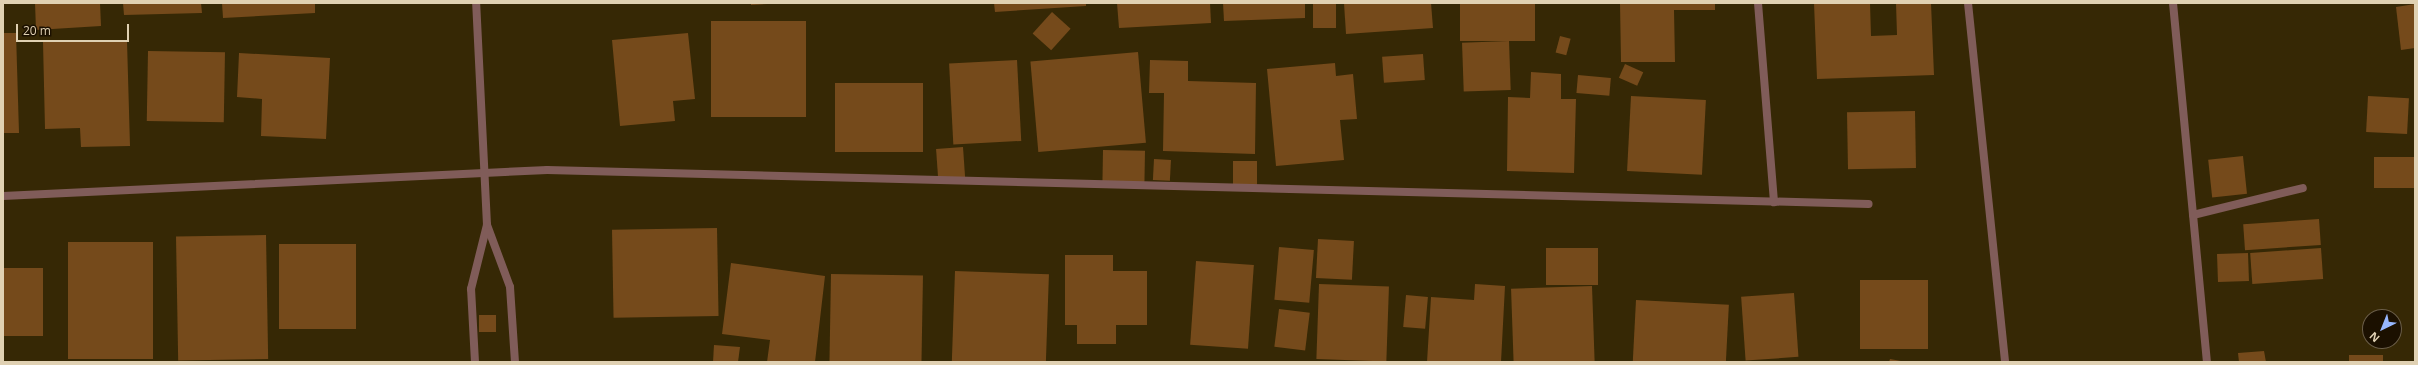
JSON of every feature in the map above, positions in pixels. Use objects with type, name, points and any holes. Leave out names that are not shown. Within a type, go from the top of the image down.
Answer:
[{"type":"street","points":[[475,362],[471,289],[487,225],[476,3]]},
{"type":"street","points":[[1758,3],[1774,202]]},
{"type":"street","points":[[1968,3],[2005,362]]},
{"type":"street","points":[[2173,3],[2207,362]]},
{"type":"street","points":[[3,196],[485,172],[678,172],[1869,204]]},
{"type":"street","points":[[2193,214],[2303,188]]},
{"type":"street","points":[[487,225],[510,287],[515,362]]},
{"type":"building","points":[[35,3],[100,3],[101,26],[36,30]]},
{"type":"building","points":[[123,3],[201,3],[202,13],[124,15]]},
{"type":"building","points":[[222,3],[315,3],[315,13],[223,18]]},
{"type":"building","points":[[751,3],[768,3],[768,4],[751,5]]},
{"type":"building","points":[[994,3],[1086,3],[1086,6],[995,12]]},
{"type":"building","points":[[1117,3],[1210,3],[1211,23],[1119,28]]},
{"type":"building","points":[[1223,3],[1305,3],[1305,18],[1224,21]]},
{"type":"building","points":[[1313,3],[1336,3],[1336,28],[1313,28]]},
{"type":"building","points":[[1344,3],[1431,3],[1433,28],[1346,34]]},
{"type":"building","points":[[1460,3],[1535,3],[1535,41],[1460,41]]},
{"type":"building","points":[[1620,3],[1715,3],[1715,10],[1674,10],[1675,62],[1621,62]]},
{"type":"building","points":[[1814,3],[1870,3],[1871,36],[1897,35],[1896,3],[1931,3],[1934,75],[1817,79]]},
{"type":"building","points":[[2415,4],[2415,48],[2401,50],[2396,7]]},
{"type":"building","points":[[1052,12],[1071,29],[1051,50],[1033,34]]},
{"type":"building","points":[[711,21],[806,21],[806,117],[711,117]]},
{"type":"building","points":[[3,33],[16,33],[19,133],[3,133]]},
{"type":"building","points":[[688,33],[695,99],[673,101],[675,121],[620,126],[612,40]]},
{"type":"building","points":[[1560,36],[1571,39],[1566,55],[1556,52]]},
{"type":"building","points":[[127,41],[130,146],[81,147],[80,128],[45,129],[43,42]]},
{"type":"building","points":[[1509,41],[1511,90],[1464,92],[1462,43]]},
{"type":"building","points":[[148,51],[225,52],[224,122],[147,121]]},
{"type":"building","points":[[1138,52],[1146,143],[1038,152],[1030,61]]},
{"type":"building","points":[[239,53],[330,58],[326,139],[261,136],[262,99],[237,97]]},
{"type":"building","points":[[1423,54],[1425,80],[1384,83],[1382,57]]},
{"type":"building","points":[[1017,60],[1021,141],[953,144],[949,64]]},
{"type":"building","points":[[1150,60],[1188,61],[1188,81],[1256,83],[1255,154],[1163,151],[1164,93],[1149,93]]},
{"type":"building","points":[[1335,63],[1336,76],[1353,74],[1357,119],[1340,120],[1344,160],[1276,166],[1267,69]]},
{"type":"building","points":[[1625,64],[1643,72],[1637,86],[1619,78]]},
{"type":"building","points":[[1531,72],[1561,74],[1561,99],[1576,99],[1574,173],[1507,171],[1508,97],[1530,98]]},
{"type":"building","points":[[1578,75],[1611,78],[1609,96],[1576,93]]},
{"type":"building","points":[[835,83],[923,83],[923,152],[835,152]]},
{"type":"building","points":[[1631,96],[1706,100],[1702,175],[1627,171]]},
{"type":"building","points":[[2368,96],[2409,98],[2407,134],[2366,132]]},
{"type":"building","points":[[1915,111],[1916,168],[1848,169],[1847,112]]},
{"type":"building","points":[[963,147],[965,177],[938,179],[936,149]]},
{"type":"building","points":[[1103,150],[1145,151],[1144,183],[1102,182]]},
{"type":"building","points":[[2243,156],[2247,194],[2212,197],[2208,160]]},
{"type":"building","points":[[2374,157],[2415,157],[2415,188],[2374,188]]},
{"type":"building","points":[[1154,159],[1171,160],[1170,181],[1153,180]]},
{"type":"building","points":[[1233,161],[1257,161],[1257,185],[1233,185]]},
{"type":"building","points":[[2319,219],[2321,245],[2245,250],[2243,224]]},
{"type":"building","points":[[717,228],[719,316],[614,318],[612,230]]},
{"type":"building","points":[[266,235],[268,359],[178,361],[176,237]]},
{"type":"building","points":[[1318,239],[1354,241],[1352,280],[1316,278]]},
{"type":"building","points":[[68,242],[153,242],[153,359],[68,359]]},
{"type":"building","points":[[279,244],[356,244],[356,329],[279,329]]},
{"type":"building","points":[[1279,247],[1314,250],[1309,303],[1274,300]]},
{"type":"building","points":[[1546,248],[1598,248],[1598,285],[1546,285]]},
{"type":"building","points":[[2321,248],[2323,279],[2252,284],[2250,253]]},
{"type":"building","points":[[2248,253],[2249,281],[2218,282],[2217,254]]},
{"type":"building","points":[[1065,255],[1113,255],[1113,271],[1147,271],[1147,325],[1116,325],[1116,344],[1077,344],[1077,325],[1065,325]]},
{"type":"building","points":[[1196,261],[1254,265],[1248,349],[1190,345]]},
{"type":"building","points":[[731,263],[825,276],[815,362],[767,362],[770,340],[722,334]]},
{"type":"building","points":[[3,268],[43,268],[43,336],[3,336]]},
{"type":"building","points":[[955,271],[1049,274],[1046,362],[952,362]]},
{"type":"building","points":[[831,274],[923,276],[921,362],[829,362]]},
{"type":"building","points":[[1860,280],[1928,280],[1928,349],[1860,349]]},
{"type":"building","points":[[1319,284],[1389,286],[1386,361],[1316,359]]},
{"type":"building","points":[[1475,284],[1505,286],[1501,362],[1427,362],[1431,297],[1474,300]]},
{"type":"building","points":[[1592,286],[1595,362],[1514,362],[1511,289]]},
{"type":"building","points":[[1794,293],[1798,357],[1746,361],[1741,297]]},
{"type":"building","points":[[1406,295],[1428,297],[1425,329],[1403,327]]},
{"type":"building","points":[[1636,300],[1729,305],[1726,362],[1633,362]]},
{"type":"building","points":[[1279,309],[1310,313],[1305,350],[1274,347]]},
{"type":"building","points":[[479,315],[496,315],[496,332],[479,332]]},
{"type":"building","points":[[714,345],[740,347],[738,362],[713,362]]},
{"type":"building","points":[[2264,351],[2266,362],[2239,362],[2238,353]]},
{"type":"building","points":[[2349,355],[2383,355],[2383,362],[2349,362]]},
{"type":"building","points":[[1890,359],[1901,361],[1901,362],[1889,362]]}]
